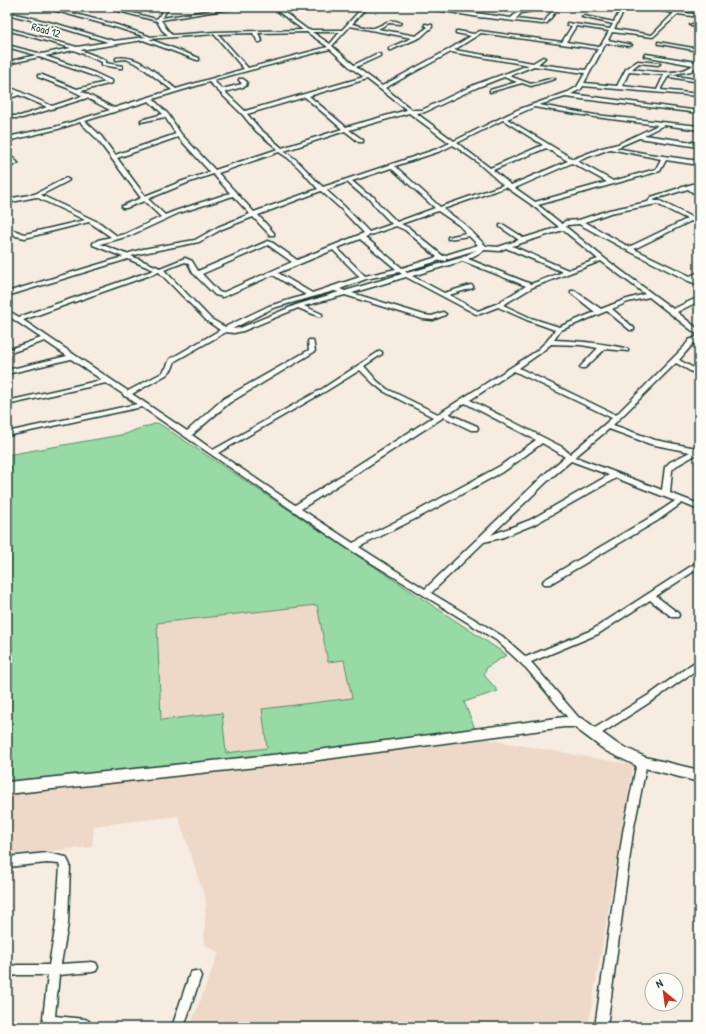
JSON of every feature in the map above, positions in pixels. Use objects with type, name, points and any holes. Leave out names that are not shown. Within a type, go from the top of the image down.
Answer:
[{"type":"street","points":[[44,7],[116,26],[151,38]]},
{"type":"street","points":[[105,7],[153,20],[240,7]]},
{"type":"street","points":[[159,20],[167,7]]},
{"type":"street","points":[[274,7],[331,47],[367,78],[490,170],[699,334]]},
{"type":"street","points":[[9,138],[56,128],[150,99],[174,90],[331,47],[343,31],[365,7]]},
{"type":"street","points":[[422,7],[544,23],[557,7]]},
{"type":"street","points":[[481,7],[493,7]]},
{"type":"street","points":[[512,20],[520,12],[531,10],[531,7]]},
{"type":"street","points":[[7,294],[127,258],[129,255],[142,251],[197,241],[220,228],[322,189],[439,150],[504,118],[576,90],[588,72],[624,7]]},
{"type":"street","points":[[641,7],[699,16]]},
{"type":"street","points":[[568,24],[654,35],[678,12]]},
{"type":"street","points":[[7,13],[114,43]]},
{"type":"street","points":[[584,17],[615,22]]},
{"type":"street","points":[[159,20],[164,29],[171,36]]},
{"type":"street","points":[[375,29],[388,22],[399,22]]},
{"type":"street","points":[[349,24],[416,37]]},
{"type":"street","points":[[391,48],[419,36],[431,26],[426,25]]},
{"type":"street","points":[[563,43],[575,25]]},
{"type":"street","points":[[692,25],[699,26]]},
{"type":"street","name":"Road 12","points":[[7,29],[78,49],[104,61],[104,64],[120,66]]},
{"type":"street","points":[[7,63],[114,43],[171,36],[215,33],[343,31]]},
{"type":"street","points":[[255,32],[260,41]]},
{"type":"street","points":[[458,32],[474,35]]},
{"type":"street","points":[[382,88],[450,52],[480,32],[600,48]]},
{"type":"street","points":[[215,33],[247,69]]},
{"type":"street","points":[[143,39],[197,59]]},
{"type":"street","points":[[604,41],[630,45]]},
{"type":"street","points":[[660,43],[699,50]]},
{"type":"street","points":[[7,46],[42,56],[93,74],[110,82],[77,91]]},
{"type":"street","points":[[450,52],[588,72]]},
{"type":"street","points":[[354,67],[378,55]]},
{"type":"street","points":[[646,55],[698,63]]},
{"type":"street","points":[[118,59],[127,58],[141,64],[174,90]]},
{"type":"street","points":[[124,207],[180,184],[281,149],[410,110],[416,112],[423,111],[476,86],[534,65],[543,58]]},
{"type":"street","points":[[619,87],[628,70],[638,62],[658,64]]},
{"type":"street","points":[[667,74],[690,70],[698,63]]},
{"type":"street","points":[[628,70],[667,74],[699,81]]},
{"type":"street","points":[[659,91],[667,74]]},
{"type":"street","points":[[40,76],[77,91],[86,97],[114,110]]},
{"type":"street","points":[[505,76],[531,85],[553,78]]},
{"type":"street","points":[[244,113],[367,78]]},
{"type":"street","points":[[210,80],[244,113],[258,130],[281,149],[281,152],[291,158],[368,234]]},
{"type":"street","points":[[221,91],[244,85],[245,83],[241,80]]},
{"type":"street","points":[[492,91],[521,82]]},
{"type":"street","points":[[581,84],[699,95]]},
{"type":"street","points":[[7,87],[50,108]]},
{"type":"street","points":[[7,98],[19,94]]},
{"type":"street","points":[[305,95],[361,141]]},
{"type":"street","points":[[564,95],[699,112]]},
{"type":"street","points":[[7,117],[17,118],[86,97]]},
{"type":"street","points":[[150,99],[166,115],[179,135],[202,161],[272,234]]},
{"type":"street","points":[[534,106],[595,116],[699,128]]},
{"type":"street","points":[[143,122],[166,115]]},
{"type":"street","points":[[504,118],[546,146],[611,182]]},
{"type":"street","points":[[81,120],[93,130],[144,198],[164,218]]},
{"type":"street","points":[[7,321],[17,319],[187,260],[217,294],[223,295],[368,234],[509,186],[573,161],[620,145],[663,124]]},
{"type":"street","points":[[114,157],[179,135]]},
{"type":"street","points":[[637,136],[699,145]]},
{"type":"street","points":[[490,170],[546,146]]},
{"type":"street","points":[[610,148],[699,163]]},
{"type":"street","points":[[7,154],[15,163],[7,167]]},
{"type":"street","points":[[534,204],[658,170],[664,158]]},
{"type":"street","points":[[392,166],[439,209],[462,225],[483,247]]},
{"type":"street","points":[[7,201],[37,195],[66,180]]},
{"type":"street","points":[[349,181],[364,194],[372,198],[396,224],[407,229],[440,258],[448,263]]},
{"type":"street","points":[[650,203],[653,198],[657,196],[699,184]]},
{"type":"street","points":[[689,187],[699,195]]},
{"type":"street","points":[[233,194],[186,209],[132,233],[96,242],[95,244],[160,270],[209,320],[225,330],[234,331],[240,330],[298,306],[343,293],[440,258],[483,247],[499,248],[563,228],[565,223],[580,222],[609,212],[650,203],[662,203],[699,224]]},
{"type":"street","points":[[37,195],[102,226],[115,237]]},
{"type":"street","points":[[629,249],[691,219]]},
{"type":"street","points":[[13,232],[24,236],[90,220]]},
{"type":"street","points":[[580,222],[629,249],[699,284]]},
{"type":"street","points":[[502,226],[523,240]]},
{"type":"street","points":[[450,238],[470,234]]},
{"type":"street","points":[[361,237],[403,272],[478,313],[498,305],[530,286],[602,259]]},
{"type":"street","points":[[197,273],[203,272],[268,243],[297,263]]},
{"type":"street","points":[[506,246],[568,272]]},
{"type":"street","points":[[126,394],[164,374],[169,369],[172,360],[225,330],[271,307],[334,289],[364,278],[403,272],[463,259],[483,247]]},
{"type":"street","points":[[334,248],[364,278]]},
{"type":"street","points":[[463,259],[530,286]]},
{"type":"street","points":[[274,274],[310,295]]},
{"type":"street","points":[[688,279],[699,274]]},
{"type":"street","points":[[443,295],[471,286]]},
{"type":"street","points":[[334,289],[423,317],[433,318],[443,314]]},
{"type":"street","points":[[573,292],[600,312]]},
{"type":"street","points":[[296,509],[366,466],[441,415],[537,353],[559,330],[607,308],[638,297],[649,295]]},
{"type":"street","points":[[672,312],[699,299]]},
{"type":"street","points":[[498,305],[559,330]]},
{"type":"street","points":[[298,306],[320,315]]},
{"type":"street","points":[[607,308],[632,329]]},
{"type":"street","points":[[7,312],[352,547],[514,648],[577,722],[611,747],[642,762],[699,776]]},
{"type":"street","points":[[426,593],[549,475],[572,458],[617,418],[675,360],[691,341],[699,338]]},
{"type":"street","points":[[7,352],[46,339]]},
{"type":"street","points":[[187,435],[226,401],[309,353],[312,350],[311,341]]},
{"type":"street","points":[[549,342],[581,343],[626,350]]},
{"type":"street","points":[[582,367],[600,352],[604,346]]},
{"type":"street","points":[[213,452],[324,390],[380,353]]},
{"type":"street","points":[[7,372],[71,357]]},
{"type":"street","points":[[675,360],[699,374]]},
{"type":"street","points":[[360,366],[375,382],[392,394],[474,428]]},
{"type":"street","points":[[514,368],[617,418]]},
{"type":"street","points":[[7,404],[106,380]]},
{"type":"street","points":[[465,400],[572,458],[614,476],[666,493],[698,506]]},
{"type":"street","points":[[7,434],[143,405]]},
{"type":"street","points":[[608,426],[653,442],[699,451]]},
{"type":"street","points":[[352,547],[422,512],[503,468],[541,440]]},
{"type":"street","points":[[666,493],[668,469],[674,464],[699,451]]},
{"type":"street","points":[[481,540],[498,537],[517,529],[614,476]]},
{"type":"street","points":[[547,582],[654,519],[682,500]]},
{"type":"street","points":[[525,660],[595,632],[699,564]]},
{"type":"street","points":[[650,596],[676,615]]},
{"type":"street","points":[[593,734],[655,695],[699,663]]},
{"type":"street","points":[[7,788],[311,756],[548,724],[577,722]]},
{"type":"street","points":[[601,1027],[628,832],[642,762]]},
{"type":"street","points":[[7,862],[47,858],[62,860],[65,865],[62,924],[54,970],[49,1024],[85,1025]]},
{"type":"street","points":[[7,972],[17,970],[54,970],[92,967]]},
{"type":"street","points":[[178,1027],[195,976]]},
{"type":"shaded area","points":[[317,605],[328,662],[344,660],[352,698],[262,709],[267,748],[225,753],[222,713],[161,721],[157,623]]},
{"type":"shaded area","points":[[479,738],[633,765],[588,1027],[190,1027],[219,952],[204,945],[206,900],[178,816],[94,826],[92,847],[7,855],[7,795]]},
{"type":"green space","points":[[158,423],[507,655],[487,667],[484,675],[498,691],[464,702],[479,738],[7,795],[7,455],[126,434]],"holes":[[[317,605],[328,662],[344,660],[352,698],[262,709],[267,748],[226,753],[222,713],[161,720],[157,623]]]}]
